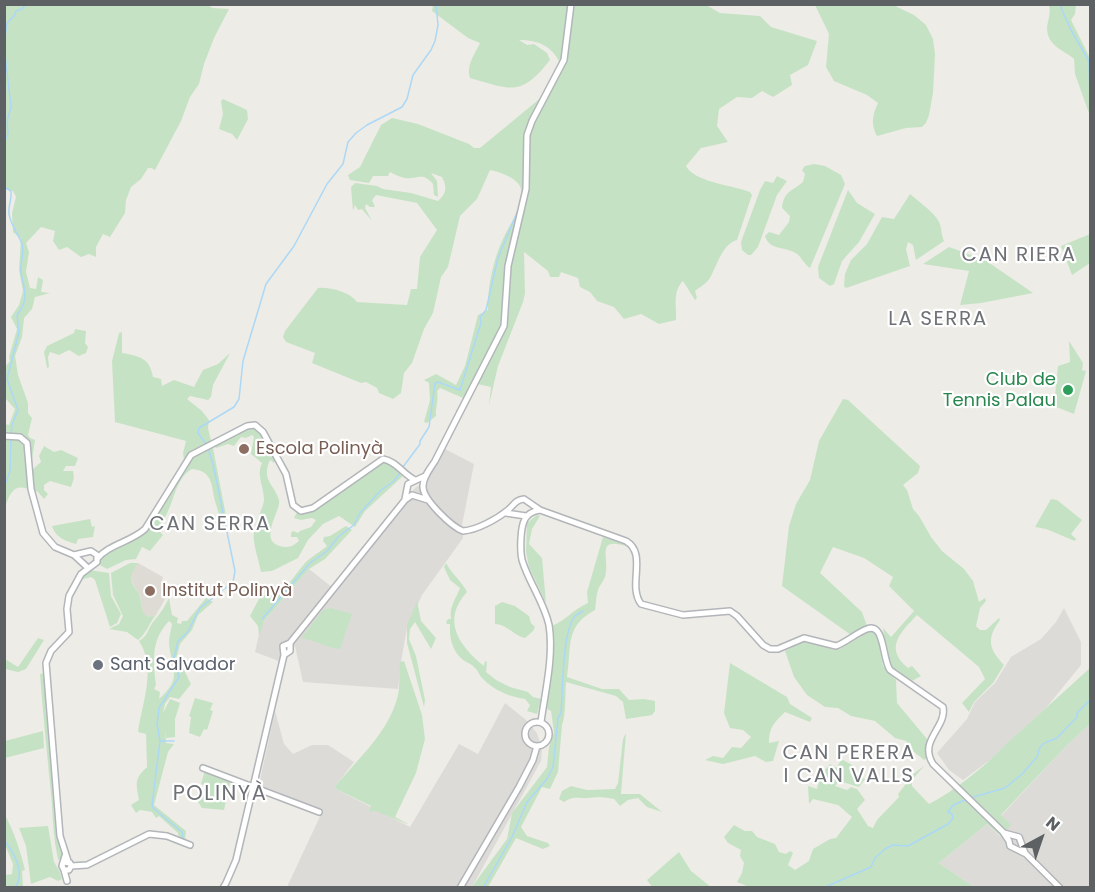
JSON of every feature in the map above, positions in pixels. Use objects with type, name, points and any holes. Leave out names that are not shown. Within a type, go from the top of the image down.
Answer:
[{"type":"main road","points":[[223,887],[233,869],[285,653],[290,651],[289,644],[425,476],[435,461],[504,326],[510,252],[526,189],[527,135],[564,60],[571,4]]},
{"type":"main road","points":[[74,555],[88,551],[103,552],[137,536],[147,527],[192,454],[247,426],[255,425],[263,432],[286,474],[293,505],[301,511],[313,508],[380,460],[389,460],[419,484],[429,501],[454,526],[463,531],[474,529],[504,513],[522,498],[540,510],[626,541],[633,546],[637,555],[636,594],[645,606],[683,615],[730,611],[763,645],[772,650],[804,638],[836,646],[868,628],[876,629],[880,632],[885,663],[890,670],[943,707],[943,718],[930,743],[930,757],[938,769],[1003,832],[1011,838],[1020,839],[1026,855]]},
{"type":"main road","points":[[4,436],[20,437],[27,443],[31,489],[44,536],[55,547],[74,555],[83,564],[95,565],[103,552]]},
{"type":"main road","points":[[404,473],[411,491],[429,501]]},
{"type":"main road","points":[[411,491],[419,484]]},
{"type":"main road","points":[[523,515],[532,508],[530,503]]},
{"type":"main road","points":[[514,505],[513,510],[523,515]]},
{"type":"main road","points":[[504,513],[523,515],[540,510]]},
{"type":"main road","points":[[523,515],[522,559],[541,600],[549,626],[550,656],[541,722]]},
{"type":"main road","points":[[93,552],[98,559]]},
{"type":"main road","points":[[83,553],[81,574],[67,603],[69,632],[51,651],[46,663],[60,836],[67,864],[87,866],[149,834],[167,836],[190,845]]},
{"type":"main road","points":[[533,722],[541,722],[548,729],[548,736],[544,743],[537,746],[529,743],[525,731],[533,722]]},
{"type":"main road","points":[[460,888],[524,778],[537,746]]},
{"type":"main road","points":[[203,768],[320,812]]},
{"type":"main road","points":[[1011,838],[1010,846],[1026,855],[1060,887]]},
{"type":"main road","points":[[1016,848],[1021,844]]},
{"type":"shaded area","points":[[445,449],[474,464],[462,525],[463,538],[422,595],[407,628],[398,689],[303,682],[295,646],[284,663],[255,652],[264,621],[309,569],[333,588],[415,488],[426,481]]},
{"type":"shaded area","name":"Institut Polinyà","points":[[138,563],[163,577],[165,599],[156,615],[151,617],[145,616],[140,596],[131,580],[131,573]]},
{"type":"shaded area","points":[[1064,608],[1081,642],[1081,665],[1046,708],[994,757],[963,780],[949,770],[937,753],[967,719],[975,702],[995,683],[1011,657],[1041,639],[1056,622]]},
{"type":"shaded area","points":[[505,703],[526,720],[537,733],[542,750],[541,761],[472,887],[287,887],[323,810],[259,785],[275,711],[284,744],[293,754],[312,745],[328,745],[354,762],[334,788],[410,827],[459,744],[478,754]]},
{"type":"shaded area","points":[[1090,724],[1090,887],[969,887],[971,885],[939,863],[987,824],[1000,836],[1001,816],[1067,745]]},
{"type":"green space","points":[[207,4],[212,8],[229,9],[214,38],[199,84],[190,97],[181,121],[155,170],[148,168],[141,179],[131,187],[126,200],[125,213],[110,237],[103,234],[96,247],[96,257],[89,254],[81,257],[67,247],[59,250],[53,241],[55,231],[41,227],[26,243],[29,252],[26,272],[30,288],[36,289],[38,277],[43,280],[41,292],[50,293],[35,297],[32,309],[24,318],[22,337],[15,356],[18,375],[28,403],[28,413],[32,418],[28,435],[35,440],[31,466],[33,469],[41,462],[39,456],[44,446],[54,452],[61,450],[78,458],[75,466],[66,466],[63,471],[73,471],[74,478],[71,487],[50,481],[44,485],[44,490],[48,494],[44,499],[37,491],[18,488],[12,492],[5,507],[5,424],[9,425],[15,409],[5,398],[5,367],[10,361],[9,357],[17,329],[11,317],[19,305],[23,291],[19,270],[21,239],[13,232],[12,213],[16,197],[13,191],[5,188],[5,5]]},
{"type":"green space","points":[[433,5],[706,5],[720,13],[760,16],[771,27],[817,41],[808,65],[790,75],[792,85],[773,97],[762,91],[752,98],[737,97],[719,109],[717,126],[728,142],[701,148],[686,166],[704,179],[750,192],[752,195],[737,240],[727,246],[709,280],[695,291],[697,298],[695,300],[683,281],[680,285],[676,294],[676,320],[659,324],[641,314],[624,319],[614,307],[597,301],[590,292],[580,287],[578,278],[561,272],[559,277],[550,277],[548,271],[524,252],[525,293],[523,302],[498,366],[489,405],[491,387],[473,383],[462,405],[463,398],[440,388],[437,391],[436,416],[427,423],[424,422],[430,400],[429,383],[424,380],[436,374],[456,385],[465,366],[478,315],[488,310],[494,263],[520,201],[521,189],[513,179],[490,170],[477,199],[460,216],[448,267],[441,277],[433,313],[424,329],[412,363],[404,373],[401,393],[393,399],[379,393],[377,388],[366,382],[361,383],[312,363],[315,353],[286,342],[283,337],[285,331],[318,288],[339,291],[350,295],[357,302],[407,305],[411,289],[417,289],[420,257],[437,230],[417,203],[376,195],[372,200],[375,207],[366,204],[365,208],[372,221],[362,209],[358,210],[355,205],[353,211],[351,187],[355,183],[377,186],[438,201],[445,193],[445,184],[442,177],[431,173],[437,181],[438,197],[434,195],[433,184],[422,177],[405,178],[390,172],[388,176],[373,176],[369,183],[350,180],[348,175],[360,167],[381,125],[392,118],[418,124],[474,148],[480,148],[543,96],[560,63],[553,52],[544,45],[519,40],[527,45],[534,44],[547,53],[550,60],[531,80],[523,85],[506,87],[470,78],[470,64],[480,43],[468,38],[432,11]]},
{"type":"green space","points":[[815,5],[893,5],[914,15],[926,25],[933,39],[935,54],[933,93],[929,115],[922,127],[906,128],[877,136],[873,119],[878,103],[867,95],[834,81],[826,67],[829,34]]},
{"type":"green space","points":[[1049,5],[1076,5],[1075,14],[1071,20],[1090,58],[1090,116],[1075,74],[1074,59],[1057,47],[1048,34]]},
{"type":"green space","points":[[223,99],[247,110],[248,119],[237,140],[232,134],[219,129],[223,114],[221,101]]},
{"type":"green space","points":[[814,164],[825,166],[841,175],[845,184],[810,268],[797,254],[770,244],[765,236],[769,232],[779,235],[789,222],[790,216],[782,208],[783,202],[790,192],[803,182],[805,174],[802,170],[805,166]]},
{"type":"green space","points":[[777,176],[787,181],[777,195],[758,247],[751,255],[748,255],[742,250],[741,242],[760,190],[765,181],[773,183]]},
{"type":"green space","points":[[848,190],[857,203],[875,214],[859,242],[842,261],[834,284],[830,286],[819,278],[818,267]]},
{"type":"green space","points":[[910,194],[937,218],[944,241],[916,260],[913,245],[908,242],[906,249],[910,266],[846,288],[844,286],[845,274],[851,260],[867,244],[882,217],[894,219]]},
{"type":"green space","points":[[1090,234],[1090,263],[1072,275],[1061,246]]},
{"type":"green space","points":[[949,247],[985,260],[1033,293],[960,305],[969,271],[923,264]]},
{"type":"green space","points":[[75,329],[86,331],[85,343],[88,347],[86,353],[79,356],[69,350],[59,355],[50,352],[47,368],[44,352],[47,346],[74,333]]},
{"type":"green space","points":[[122,332],[122,353],[143,359],[152,371],[153,377],[161,379],[162,386],[174,380],[194,387],[203,370],[218,364],[230,353],[213,385],[211,397],[208,400],[190,396],[187,399],[209,420],[211,441],[192,450],[184,460],[186,441],[115,422],[112,361],[119,333]]},
{"type":"green space","name":"Club de Tennis Palau","points":[[1069,341],[1083,363],[1082,370],[1086,371],[1074,414],[1054,406],[1058,366],[1070,362]]},
{"type":"green space","points":[[843,399],[848,400],[920,466],[918,473],[903,485],[913,509],[942,551],[964,569],[973,581],[979,602],[985,598],[986,601],[980,608],[976,626],[980,630],[986,630],[999,618],[1000,620],[991,638],[991,644],[995,654],[1004,665],[993,683],[974,702],[969,712],[962,703],[985,679],[979,667],[917,615],[900,634],[896,647],[901,661],[908,668],[912,666],[921,676],[910,682],[891,670],[887,660],[883,628],[891,637],[914,611],[889,586],[893,577],[864,558],[833,547],[820,573],[862,612],[867,626],[851,635],[782,586],[789,526],[796,504],[810,480],[819,441]]},
{"type":"green space","points":[[248,428],[262,435],[275,459],[274,463],[270,460],[267,473],[269,482],[279,500],[271,534],[272,540],[277,545],[286,547],[295,544],[299,541],[297,537],[291,537],[291,533],[293,531],[298,533],[311,527],[316,520],[294,518],[297,512],[308,513],[379,463],[389,463],[403,476],[365,511],[355,527],[339,516],[323,524],[308,540],[298,558],[272,571],[261,572],[254,536],[264,495],[260,477],[262,463],[251,454],[254,437],[252,435],[246,438],[241,437],[234,446],[228,444],[216,448],[214,446]]},
{"type":"green space","points":[[211,447],[227,521],[222,530],[210,480],[204,473],[192,469],[180,481],[167,514],[156,528],[163,535],[150,551],[142,547],[136,559],[126,560],[107,569],[100,565],[105,555],[146,530],[184,467],[195,455]]},
{"type":"green space","points":[[1051,499],[1057,500],[1082,520],[1071,534],[1076,539],[1075,541],[1035,527]]},
{"type":"green space","points":[[537,515],[540,516],[532,529],[529,544],[542,558],[546,603],[529,567],[526,552],[527,523]]},
{"type":"green space","points":[[90,519],[92,527],[95,526],[93,537],[78,539],[76,544],[61,538],[52,526]]},
{"type":"green space","points":[[346,526],[352,530],[325,559],[309,569],[264,621],[259,636],[258,626],[250,616],[261,595],[282,589],[310,558],[327,546],[323,541],[324,537]]},
{"type":"green space","points":[[603,537],[629,547],[618,544],[607,546],[605,577],[598,590],[595,610],[578,623],[571,638],[567,677],[602,689],[619,689],[629,700],[655,701],[655,711],[652,715],[626,719],[623,702],[616,696],[566,682],[558,772],[550,789],[542,787],[521,827],[527,836],[548,843],[550,846],[543,849],[516,838],[488,887],[471,888],[507,839],[512,813],[547,767],[549,747],[554,732],[551,711],[547,709],[553,647],[552,626],[588,603],[587,592]]},
{"type":"green space","points":[[130,563],[138,563],[132,572],[131,579],[139,594],[143,611],[147,616],[156,615],[138,640],[127,632],[109,629],[119,624],[123,616],[113,595],[111,573]]},
{"type":"green space","points":[[446,563],[467,592],[459,602],[455,613],[456,632],[461,641],[484,666],[485,661],[487,662],[486,672],[496,680],[541,699],[537,714],[527,711],[530,705],[525,699],[508,695],[491,686],[473,666],[456,652],[451,638],[450,624],[446,622],[451,619],[452,606],[460,588],[450,580],[444,567]]},
{"type":"green space","points":[[89,570],[109,573],[111,596],[121,614],[117,623],[110,627],[95,580],[91,577],[83,579],[70,601],[84,573]]},
{"type":"green space","points":[[169,598],[172,615],[178,618],[177,623],[181,624],[182,621],[187,621],[206,598],[213,602],[198,615],[192,630],[180,644],[176,660],[179,667],[181,664],[191,684],[179,699],[170,697],[163,713],[170,699],[180,703],[175,719],[175,737],[166,738],[165,728],[166,743],[174,744],[168,752],[154,805],[186,831],[185,840],[179,838],[178,833],[159,816],[156,818],[152,812],[140,810],[136,813],[131,805],[139,800],[137,782],[147,767],[146,734],[138,732],[148,674],[144,651],[139,641],[146,635]],"holes":[[[169,621],[172,624],[169,643],[174,678],[167,691],[159,699],[160,692],[154,689],[156,685],[154,667],[156,643],[163,628]]]},
{"type":"green space","points":[[417,601],[421,621],[436,638],[431,649],[415,622],[410,629],[409,639],[416,656],[425,700],[424,707],[407,643],[407,625]]},
{"type":"green space","points":[[502,602],[515,606],[529,616],[535,627],[525,638],[495,624],[495,606]]},
{"type":"green space","points":[[331,608],[352,614],[340,649],[301,638],[323,610]]},
{"type":"green space","points":[[870,631],[878,637],[883,666],[896,680],[897,703],[927,739],[927,758],[924,760],[906,741],[895,738],[875,721],[851,716],[838,708],[825,707],[807,695],[794,677],[785,651],[806,641],[834,650],[840,649]]},
{"type":"green space","points":[[38,638],[44,640],[26,669],[18,672],[5,669],[5,659],[18,667]]},
{"type":"green space","points":[[404,661],[422,715],[425,739],[416,773],[395,817],[408,824],[376,811],[369,812],[371,806],[334,788],[371,745],[394,709],[398,695],[400,662]]},
{"type":"green space","points":[[730,663],[787,697],[790,704],[812,718],[810,722],[785,712],[778,719],[771,729],[769,738],[769,743],[779,741],[773,761],[766,762],[755,756],[723,764],[705,760],[713,756],[723,758],[732,747],[741,748],[751,737],[743,730],[730,728],[724,713]]},
{"type":"green space","points":[[1090,668],[1090,724],[1001,815],[1011,825],[1001,836],[987,824],[939,863],[971,885],[969,887],[749,887],[737,882],[744,863],[740,856],[741,850],[728,843],[724,837],[734,825],[745,831],[752,831],[757,837],[775,844],[779,852],[793,853],[788,865],[795,870],[809,861],[813,849],[836,838],[852,817],[838,805],[813,799],[809,804],[808,786],[817,789],[820,776],[830,764],[837,768],[841,759],[854,766],[850,773],[865,779],[859,787],[839,781],[835,786],[847,790],[851,787],[857,789],[865,800],[857,809],[868,826],[873,828],[877,820],[899,797],[898,794],[909,777],[924,766],[912,780],[912,786],[929,804],[938,799],[987,762]]},
{"type":"green space","points":[[46,673],[64,852],[61,861],[58,859],[54,835],[41,689],[40,674]]},
{"type":"green space","points":[[195,698],[213,703],[207,730],[204,729],[200,737],[189,733],[191,717],[189,716]]},
{"type":"green space","points":[[43,731],[44,748],[5,758],[5,741]]},
{"type":"green space","points":[[626,733],[621,794],[640,794],[662,812],[647,807],[638,798],[628,800],[620,806],[614,799],[607,798],[574,798],[564,802],[559,799],[562,791],[571,786],[587,790],[615,789]]},
{"type":"green space","points":[[205,770],[231,779],[224,810],[202,808],[196,799],[198,791],[205,792],[207,787],[201,784]]},
{"type":"green space","points":[[4,813],[23,862],[25,870],[22,871],[23,887],[5,887],[5,875],[12,874],[13,864],[5,845]]},
{"type":"green space","points":[[48,826],[54,862],[62,879],[58,881],[50,877],[31,884],[26,846],[19,828]]},
{"type":"green space","points":[[679,852],[691,871],[711,887],[652,887],[647,880]]},
{"type":"waterway","points":[[4,44],[7,23],[16,11],[22,9],[26,4]]},
{"type":"waterway","points":[[206,444],[198,433],[199,428],[234,407],[239,399],[243,361],[266,284],[294,246],[327,184],[343,164],[348,142],[367,125],[402,107],[407,99],[413,75],[435,41],[438,25],[436,4]]},
{"type":"waterway","points":[[1062,4],[1061,8],[1071,30],[1089,61],[1090,98]]},
{"type":"waterway","points":[[4,46],[11,107],[7,121],[8,133],[4,143]]},
{"type":"waterway","points":[[4,187],[11,191],[9,214],[23,247],[21,272],[25,294],[24,304],[17,315],[19,332],[7,379],[18,410],[11,435]]},
{"type":"waterway","points":[[403,467],[429,427],[435,383],[460,390],[481,323],[480,317],[486,310],[498,258],[518,210]]},
{"type":"waterway","points":[[4,487],[10,471],[11,438]]},
{"type":"waterway","points":[[183,838],[182,832],[152,805],[160,741],[157,724],[159,708],[179,677],[174,658],[178,641],[187,633],[200,608],[233,582],[235,571],[208,448]]},
{"type":"waterway","points":[[262,619],[310,563],[327,551],[339,536],[354,525],[360,513],[400,473]]},
{"type":"waterway","points":[[483,888],[512,837],[527,802],[547,779],[553,767],[558,718],[561,713],[568,634],[575,616],[583,611]]},
{"type":"waterway","points":[[970,798],[1005,788],[1037,757],[1040,747],[1057,738],[1090,700]]},
{"type":"waterway","points":[[161,741],[174,741]]},
{"type":"waterway","points":[[823,888],[871,867],[875,858],[885,849],[893,845],[908,846],[948,824],[953,818],[948,812],[953,805],[965,800]]},
{"type":"waterway","points":[[4,840],[15,857],[19,870],[15,888]]},
{"type":"place","name":"Club de Tennis Palau","points":[[1068,390]]},
{"type":"place","name":"Escola Polinyà","points":[[244,449]]},
{"type":"place","name":"Institut Polinyà","points":[[150,591]]},
{"type":"place","name":"Sant Salvador","points":[[98,665]]},
{"type":"district","name":"CAN RIERA","points":[[1019,256]]},
{"type":"district","name":"LA SERRA","points":[[938,320]]},
{"type":"district","name":"CAN SERRA","points":[[210,525]]},
{"type":"district","name":"CAN PERERA I CAN VALLS","points":[[849,766]]},
{"type":"district","name":"POLINYÀ","points":[[220,795]]}]
